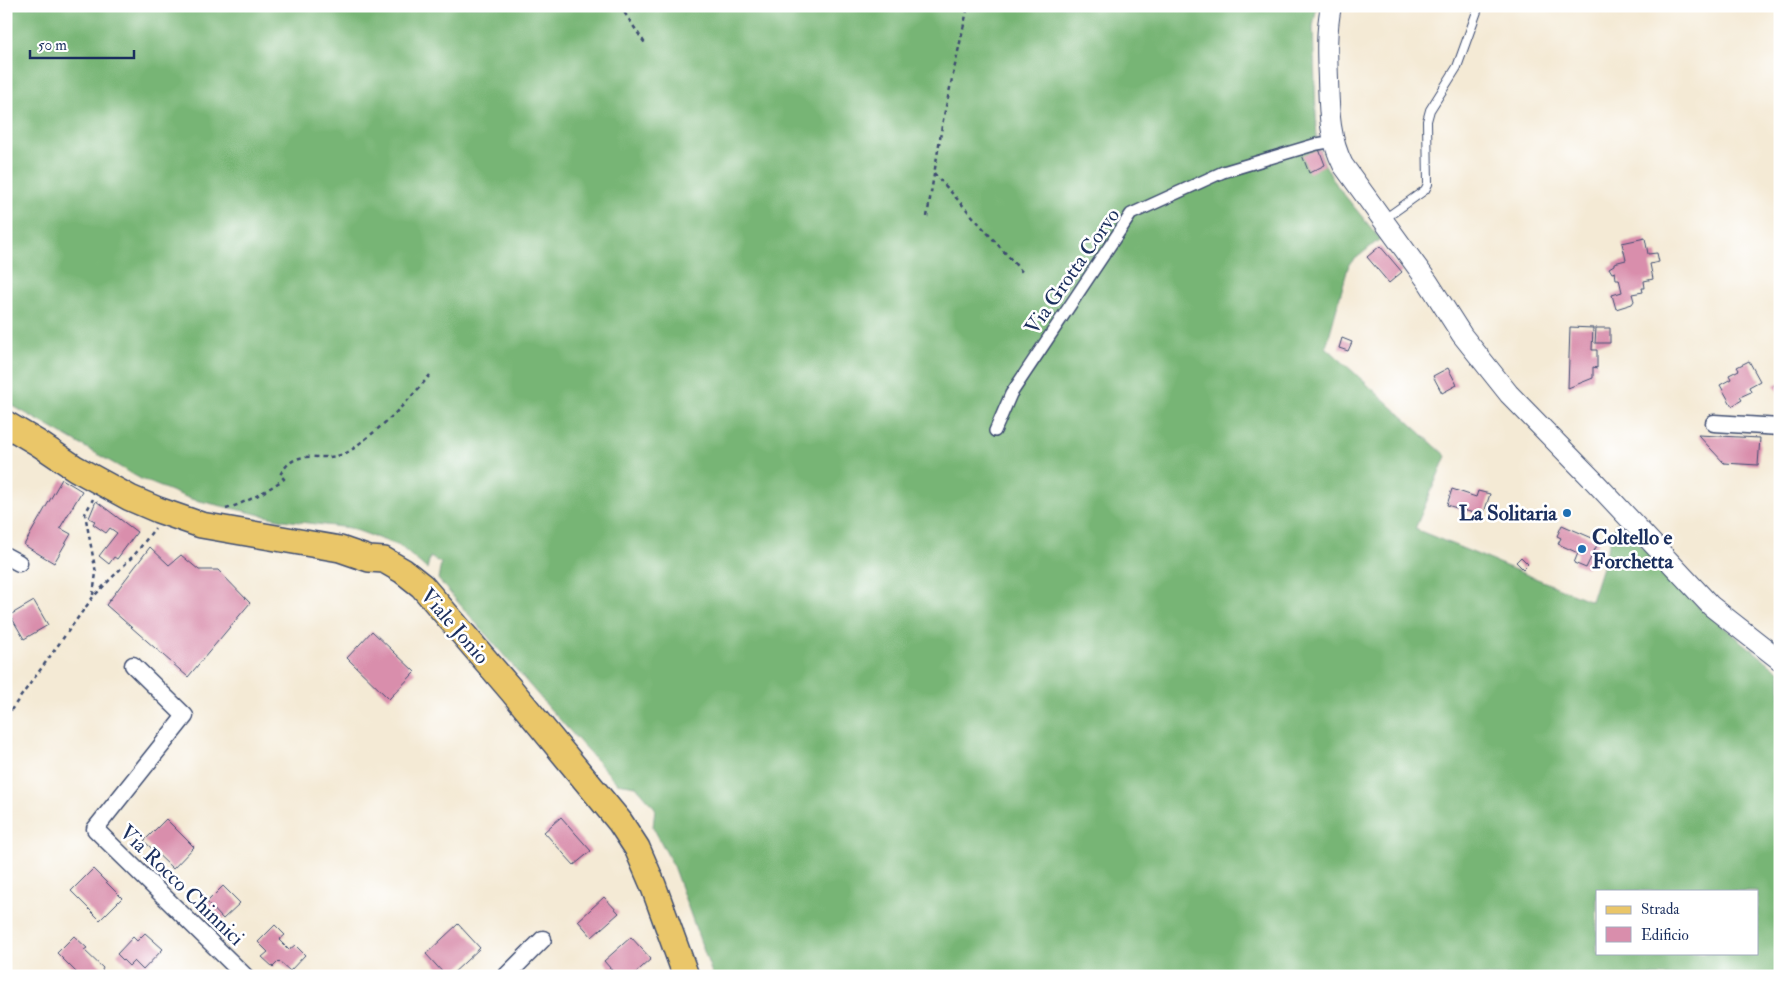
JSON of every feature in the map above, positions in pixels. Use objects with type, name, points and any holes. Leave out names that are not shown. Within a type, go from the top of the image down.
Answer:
[{"type":"main road","name":"Viale Jonio","points":[[6,424],[74,468]]},
{"type":"main road","name":"Viale Jonio","points":[[6,435],[130,498],[158,510],[201,524],[323,545],[368,559],[384,560],[403,571],[422,586],[512,690],[620,822],[637,848],[653,885],[686,976]]},
{"type":"street","points":[[1331,6],[1327,41],[1330,121],[1337,154],[1344,165],[1428,282],[1462,334],[1510,394],[1711,606],[1780,660]]},
{"type":"street","name":"Via Grotta Corvo","points":[[995,431],[1011,394],[1131,214],[1222,172],[1317,144],[1334,141]]},
{"type":"street","points":[[1714,423],[1780,427]]},
{"type":"street","name":"Via Rocco Chinnici","points":[[133,665],[185,716],[95,829],[245,976]]},
{"type":"street","points":[[506,976],[543,939]]},
{"type":"lane","points":[[1384,220],[1426,190],[1428,184],[1427,122],[1430,110],[1457,67],[1479,6]]},
{"type":"path","points":[[620,6],[646,45]]},
{"type":"path","points":[[927,217],[943,120],[968,6]]},
{"type":"path","points":[[934,173],[1024,274]]},
{"type":"path","points":[[224,510],[242,504],[284,479],[280,475],[285,465],[292,460],[302,456],[316,458],[348,452],[405,404],[430,375]]},
{"type":"path","points":[[92,596],[96,573],[85,514],[94,498]]},
{"type":"path","points":[[6,717],[92,596],[136,553],[153,534],[158,523]]},
{"type":"green space","points":[[6,6],[1317,6],[1313,27],[1317,144],[1325,165],[1338,187],[1380,239],[1349,264],[1326,347],[1446,456],[1415,529],[1591,601],[1616,523],[1621,525],[1701,609],[1780,672],[1780,976],[713,976],[672,863],[653,827],[655,808],[636,786],[617,783],[551,710],[438,579],[441,563],[430,557],[427,569],[400,546],[350,528],[283,520],[191,499],[141,479],[6,402]]},
{"type":"building","points":[[1319,149],[1325,165],[1309,173],[1302,155]]},
{"type":"building","points":[[1645,238],[1648,254],[1657,253],[1659,262],[1650,264],[1653,279],[1644,281],[1645,288],[1642,288],[1643,292],[1632,294],[1634,301],[1632,304],[1616,309],[1612,295],[1622,292],[1619,279],[1616,279],[1615,272],[1612,273],[1609,268],[1614,263],[1626,260],[1622,243]]},
{"type":"building","points":[[1380,246],[1402,272],[1389,283],[1367,257]]},
{"type":"building","points":[[1570,327],[1593,328],[1592,350],[1597,350],[1597,368],[1593,367],[1593,378],[1568,388]]},
{"type":"building","points":[[1596,328],[1610,328],[1610,343],[1595,343]]},
{"type":"building","points":[[1342,338],[1352,342],[1348,351],[1339,348]]},
{"type":"building","points":[[1749,361],[1760,381],[1749,387],[1751,392],[1740,397],[1742,400],[1732,406],[1720,385],[1731,379],[1729,375],[1739,370],[1737,367]]},
{"type":"building","points":[[1448,368],[1457,385],[1442,393],[1433,376]]},
{"type":"building","points":[[1780,382],[1780,395],[1774,385]]},
{"type":"building","points":[[1698,435],[1760,438],[1758,465],[1724,463]]},
{"type":"building","points":[[62,479],[82,491],[60,528],[71,534],[54,563],[24,545]]},
{"type":"building","points":[[1452,489],[1476,497],[1478,491],[1490,494],[1483,516],[1447,505]]},
{"type":"building","points":[[96,501],[137,532],[117,559],[114,557],[109,564],[99,556],[117,533],[110,528],[106,533],[93,524],[95,521],[89,518]]},
{"type":"building","name":"Coltello e Forchetta","points":[[1562,525],[1599,541],[1586,568],[1574,563],[1578,553],[1558,544],[1561,538],[1557,536]]},
{"type":"building","points":[[150,547],[169,565],[181,555],[199,570],[218,570],[250,603],[188,677],[106,605]]},
{"type":"building","points":[[1521,557],[1528,564],[1523,569],[1516,562]]},
{"type":"building","points":[[34,601],[48,625],[24,639],[10,615]]},
{"type":"building","points":[[372,631],[415,672],[389,699],[347,658]]},
{"type":"building","points":[[561,817],[591,851],[574,865],[544,832]]},
{"type":"building","points":[[166,819],[194,847],[173,869],[144,841]]},
{"type":"building","points":[[93,869],[122,898],[100,920],[71,891]]},
{"type":"building","points":[[223,886],[240,903],[223,919],[207,902]]},
{"type":"building","points":[[604,897],[619,913],[592,937],[578,921]]},
{"type":"building","points":[[458,924],[480,948],[450,976],[446,976],[426,954]]},
{"type":"building","points":[[275,925],[285,935],[279,940],[289,950],[295,945],[305,955],[290,971],[279,961],[273,967],[262,957],[268,952],[258,942]]},
{"type":"building","points":[[145,933],[163,949],[143,970],[134,961],[129,966],[117,954],[133,937],[137,941]]},
{"type":"building","points":[[74,936],[87,948],[84,950],[103,968],[102,970],[108,976],[80,976],[57,953]]},
{"type":"building","points":[[631,937],[651,959],[632,976],[617,976],[604,961]]},
{"type":"place","name":"La Solitaria","points":[[1567,513]]},
{"type":"place","name":"Coltello e Forchetta","points":[[1582,549]]}]
